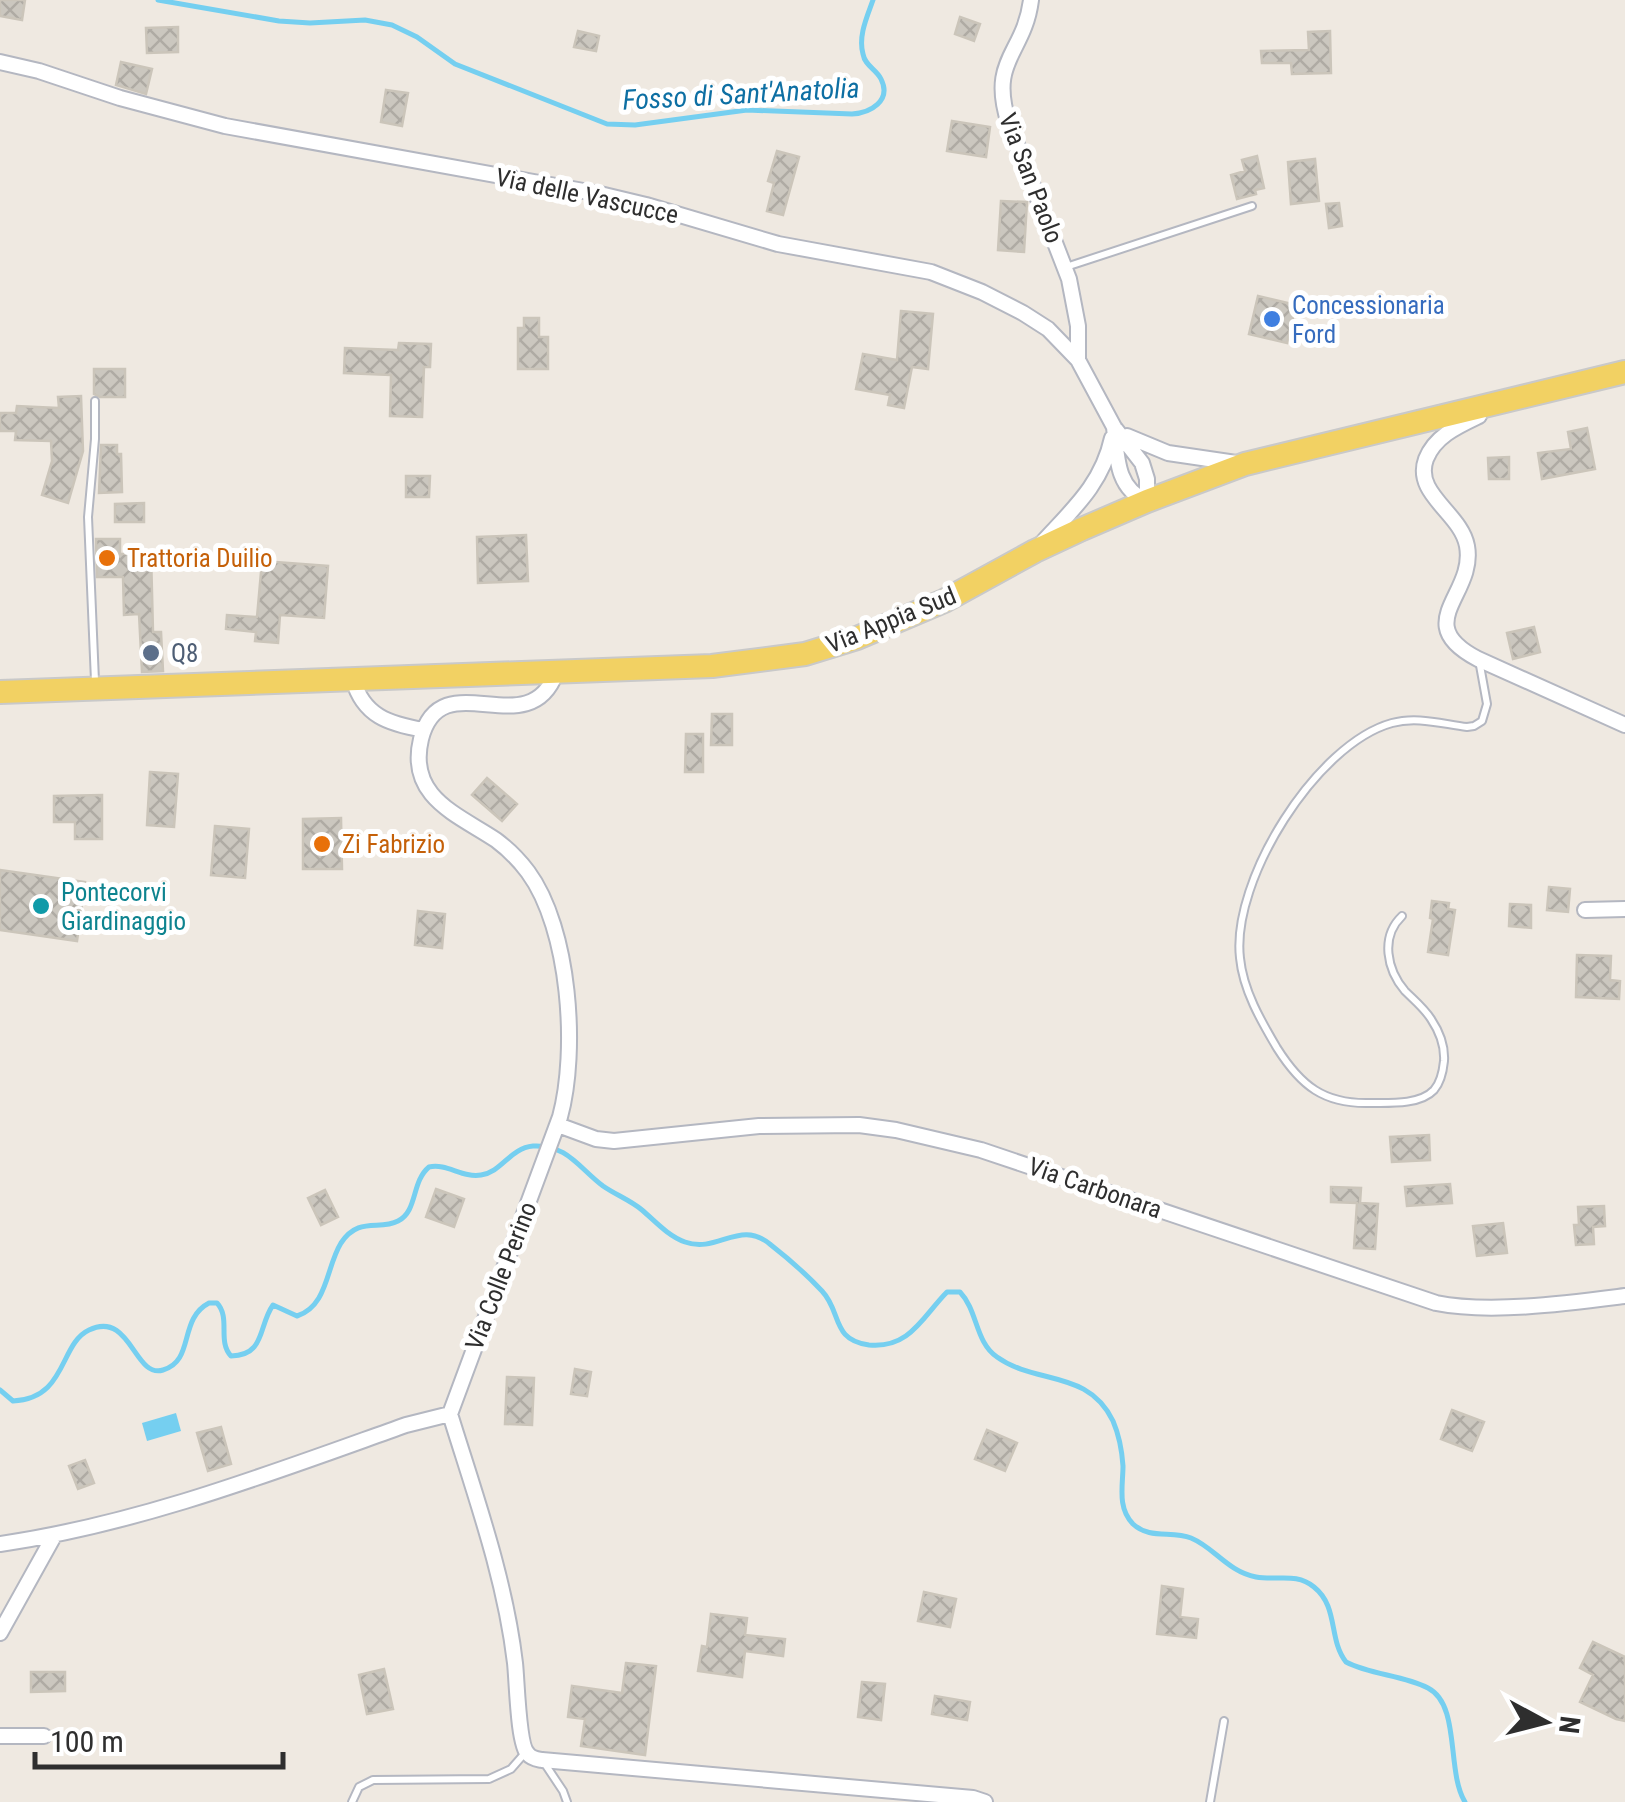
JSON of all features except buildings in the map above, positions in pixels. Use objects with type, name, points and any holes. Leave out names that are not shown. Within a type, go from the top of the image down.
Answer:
[{"type":"main road","name":"Via Appia Sud","points":[[0,692],[728,665],[818,650],[927,610],[1035,551],[1147,501],[1245,464],[1625,372]]},
{"type":"street","name":"Via San Paolo","points":[[1031,0],[1026,25],[1006,63],[1003,102],[1065,267],[1076,312],[1078,360]]},
{"type":"street","name":"Via delle Vascucce","points":[[0,62],[225,126],[600,194],[770,242],[924,270],[982,292],[1032,318],[1059,338],[1078,360],[1114,427],[1136,453],[1147,479],[1147,501],[1134,495],[1124,482],[1114,427]]},
{"type":"street","points":[[1525,396],[1448,432],[1431,449],[1424,466],[1424,481],[1460,527],[1467,543],[1467,565],[1448,612],[1448,630],[1460,649],[1478,659],[1625,725]]},
{"type":"street","points":[[1035,551],[1094,485],[1107,458],[1114,427],[1159,451],[1245,464]]},
{"type":"street","points":[[353,679],[361,700],[375,714],[424,730],[442,709],[457,702],[516,706],[534,702],[547,690],[556,672]]},
{"type":"street","name":"Via Colle Perino","points":[[424,730],[420,763],[432,796],[515,856],[549,911],[560,950],[567,1013],[567,1085],[556,1129],[450,1414]]},
{"type":"street","points":[[1585,910],[1625,910]]},
{"type":"street","name":"Via Carbonara","points":[[556,1129],[614,1142],[748,1127],[878,1127],[981,1150],[1436,1303],[1486,1308],[1625,1296]]},
{"type":"street","points":[[0,1544],[54,1536],[148,1512],[406,1425],[450,1414],[503,1597],[526,1752],[542,1760],[985,1802]]},
{"type":"street","points":[[0,1632],[54,1536]]},
{"type":"street","points":[[0,1736],[44,1736]]},
{"type":"lane","points":[[1065,267],[1252,206]]},
{"type":"lane","points":[[95,401],[88,530],[96,687]]},
{"type":"lane","points":[[1402,916],[1388,941],[1391,968],[1401,986],[1436,1026],[1443,1047],[1441,1078],[1430,1093],[1410,1100],[1354,1103],[1324,1096],[1294,1072],[1250,996],[1239,948],[1246,900],[1300,796],[1345,748],[1371,731],[1399,721],[1467,727],[1482,721],[1487,704],[1478,659]]},
{"type":"lane","points":[[1210,1802],[1224,1721]]},
{"type":"lane","points":[[352,1802],[360,1787],[373,1780],[497,1777],[510,1770],[526,1752]]},
{"type":"lane","points":[[542,1760],[567,1802]]},
{"type":"water","points":[[176,1413],[181,1431],[147,1441],[142,1423]]},
{"type":"waterway","name":"Fosso di Sant'Anatolia","points":[[158,0],[279,21],[365,20],[392,25],[455,64],[607,124],[635,125],[747,110],[852,114],[872,108],[884,94],[881,79],[866,62],[862,47],[873,0]]},
{"type":"waterway","points":[[0,1390],[13,1401],[43,1391],[79,1337],[103,1326],[123,1336],[145,1365],[163,1370],[179,1358],[193,1319],[209,1303],[217,1303],[221,1309],[231,1356],[250,1351],[260,1338],[273,1305],[297,1316],[315,1304],[336,1253],[348,1235],[362,1227],[391,1224],[404,1216],[429,1167],[481,1175],[525,1148],[545,1146],[572,1158],[603,1186],[685,1242],[708,1244],[739,1235],[760,1238],[822,1291],[843,1331],[857,1342],[895,1342],[914,1329],[947,1292],[960,1292],[984,1343],[997,1357],[1028,1372],[1076,1385],[1102,1404],[1119,1437],[1123,1504],[1133,1524],[1147,1532],[1191,1538],[1246,1574],[1307,1582],[1327,1604],[1346,1662],[1418,1684],[1438,1697],[1449,1723],[1459,1789],[1465,1802]]},
{"type":"place","name":"Concessionaria Ford","points":[[1272,319]]},
{"type":"place","name":"Trattoria Duilio","points":[[107,558]]},
{"type":"place","name":"Q8","points":[[151,653]]},
{"type":"place","name":"Zi Fabrizio","points":[[322,844]]},
{"type":"place","name":"Pontecorvi Giardinaggio","points":[[41,906]]}]
